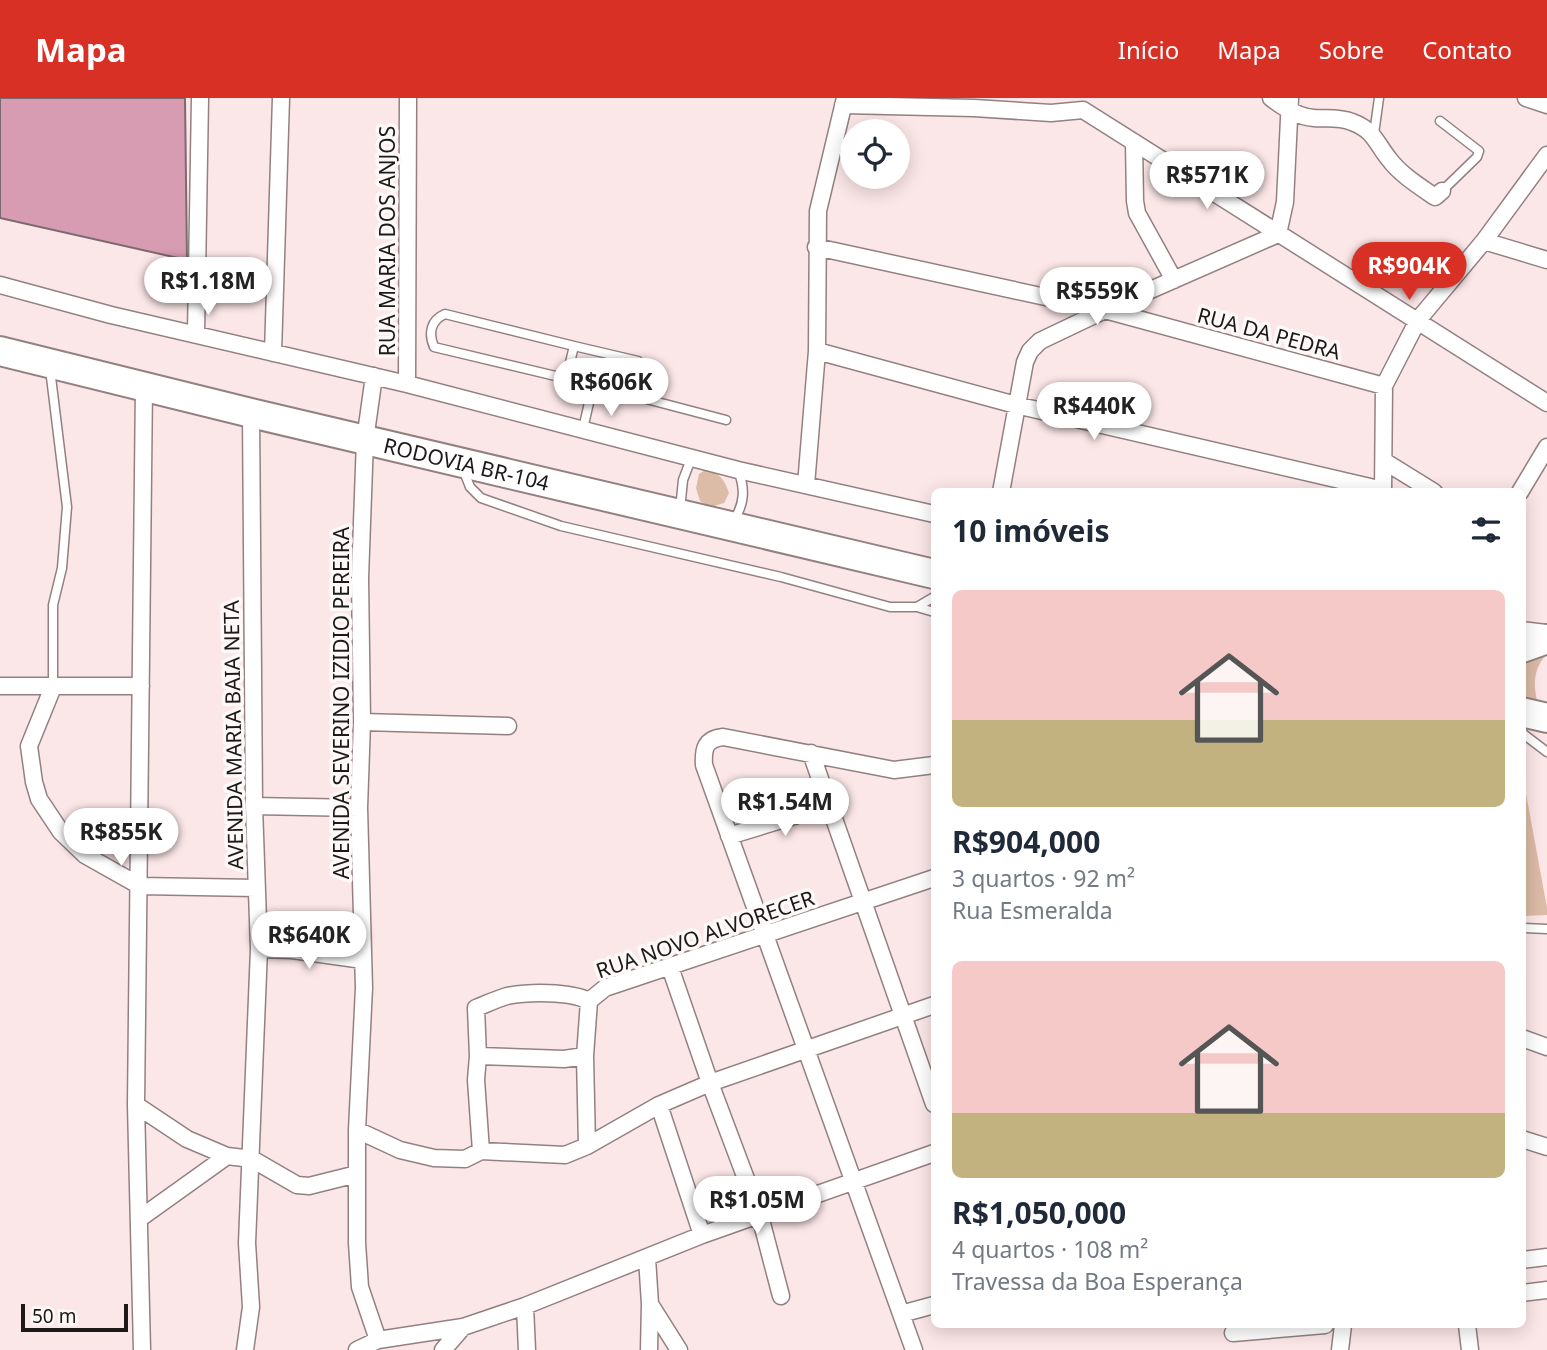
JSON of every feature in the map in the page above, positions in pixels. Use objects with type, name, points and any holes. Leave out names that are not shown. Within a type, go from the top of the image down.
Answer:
[{"type":"highway","name":"RODOVIA BR-104","points":[[0,351],[460,463],[931,572]]},
{"type":"highway","points":[[1526,647],[1547,639]]},
{"type":"highway","points":[[1526,713],[1547,718]]},
{"type":"street","points":[[196,334],[200,98]]},
{"type":"street","points":[[273,353],[281,98]]},
{"type":"street","name":"RUA MARIA DOS ANJOS","points":[[407,384],[408,98]]},
{"type":"street","points":[[1271,98],[1290,105],[1311,118],[1352,122],[1374,134],[1389,160],[1402,172],[1435,197],[1442,191]]},
{"type":"street","points":[[1526,98],[1547,105]]},
{"type":"street","points":[[806,485],[817,351],[818,211],[844,102],[974,103],[1051,113],[1083,104],[1135,142],[1547,403]]},
{"type":"street","points":[[1278,234],[1285,202],[1290,105]]},
{"type":"street","points":[[1135,142],[1137,213],[1174,280]]},
{"type":"street","points":[[1383,488],[1384,386],[1418,320],[1484,241],[1547,155]]},
{"type":"street","points":[[1001,488],[1025,362],[1030,351],[1040,341],[1278,234]]},
{"type":"street","points":[[1484,241],[1547,260]]},
{"type":"street","name":"RUA DA PEDRA","points":[[816,247],[1105,310],[1384,386]]},
{"type":"street","points":[[0,285],[111,315],[407,384],[691,459],[931,513]]},
{"type":"street","points":[[817,351],[1016,405],[1370,488]]},
{"type":"street","name":"AVENIDA SEVERINO IZIDIO PEREIRA","points":[[374,376],[365,440],[360,578],[362,722],[359,808],[363,960],[357,1130],[357,1243],[360,1287],[378,1340]]},
{"type":"street","points":[[142,1350],[136,1105],[144,386]]},
{"type":"street","name":"AVENIDA MARIA BAIA NETA","points":[[245,1350],[251,1307],[247,1243],[258,949],[254,806],[251,413]]},
{"type":"street","points":[[1523,488],[1547,447]]},
{"type":"street","points":[[1384,461],[1428,488]]},
{"type":"street","points":[[1526,630],[1547,633]]},
{"type":"street","points":[[0,686],[141,686]]},
{"type":"street","points":[[53,687],[29,746],[39,799],[61,832],[85,855],[139,886],[256,888]]},
{"type":"street","points":[[362,722],[508,726]]},
{"type":"street","points":[[914,1350],[704,765],[705,746],[714,738],[723,737],[894,770],[931,765]]},
{"type":"street","points":[[811,753],[931,1095]]},
{"type":"street","points":[[729,836],[830,804]]},
{"type":"street","points":[[254,806],[359,808]]},
{"type":"street","name":"RUA NOVO ALVORECER","points":[[587,1146],[585,1056],[589,1001],[605,988],[931,879]]},
{"type":"street","points":[[258,949],[292,950],[363,960]]},
{"type":"street","points":[[670,967],[760,1216],[781,1296]]},
{"type":"street","points":[[481,1151],[476,1080],[476,1008],[507,996],[568,995],[589,1001]]},
{"type":"street","points":[[357,1130],[400,1150],[434,1158],[465,1159],[481,1151],[565,1155],[587,1146],[659,1105],[710,1083],[931,1006]]},
{"type":"street","points":[[1526,1039],[1547,1047]]},
{"type":"street","points":[[478,1056],[564,1059],[585,1056]]},
{"type":"street","points":[[136,1105],[187,1139],[227,1156],[252,1159],[297,1185],[309,1186],[357,1174]]},
{"type":"street","points":[[659,1105],[702,1235]]},
{"type":"street","points":[[1526,1141],[1547,1147]]},
{"type":"street","points":[[357,1350],[378,1340],[463,1327],[525,1306],[702,1235],[931,1154]]},
{"type":"street","points":[[139,1219],[227,1156]]},
{"type":"street","points":[[1526,1260],[1547,1257]]},
{"type":"street","points":[[647,1258],[649,1350]]},
{"type":"street","points":[[1526,1293],[1547,1290]]},
{"type":"street","points":[[650,1304],[679,1350]]},
{"type":"street","points":[[525,1306],[527,1350]]},
{"type":"street","points":[[901,1314],[931,1306]]},
{"type":"street","points":[[443,1350],[463,1327]]},
{"type":"street","points":[[1232,1350],[1233,1329],[1256,1328]]},
{"type":"street","points":[[1340,1350],[1343,1328]]},
{"type":"street","points":[[1467,1328],[1470,1350]]},
{"type":"lane","points":[[1374,134],[1379,98]]},
{"type":"lane","points":[[1440,121],[1479,152],[1478,157],[1442,191]]},
{"type":"lane","points":[[638,361],[445,314],[438,317],[430,333],[434,347],[726,420]]},
{"type":"lane","points":[[566,379],[574,346]]},
{"type":"lane","points":[[49,363],[67,507],[62,568],[53,605],[53,687]]},
{"type":"lane","points":[[583,429],[593,386]]},
{"type":"lane","points":[[680,514],[683,480],[691,459]]},
{"type":"lane","points":[[460,463],[470,487],[481,498],[561,526],[781,578],[868,602],[931,611]]},
{"type":"lane","points":[[731,526],[743,499],[744,485],[738,470]]},
{"type":"lane","points":[[917,607],[931,599]]},
{"type":"lane","points":[[1526,736],[1547,752]]},
{"type":"lane","points":[[1526,928],[1547,929]]},
{"type":"shaded area","points":[[707,469],[722,478],[729,493],[724,503],[711,507],[700,501],[696,488],[699,474]]},
{"type":"shaded area","points":[[1547,647],[1547,654],[1539,665],[1536,676],[1537,701],[1526,698],[1526,658]]},
{"type":"shaded area","points":[[1526,793],[1547,908],[1547,915],[1526,916]]},
{"type":"building","points":[[0,98],[185,98],[187,260],[0,218]]}]
